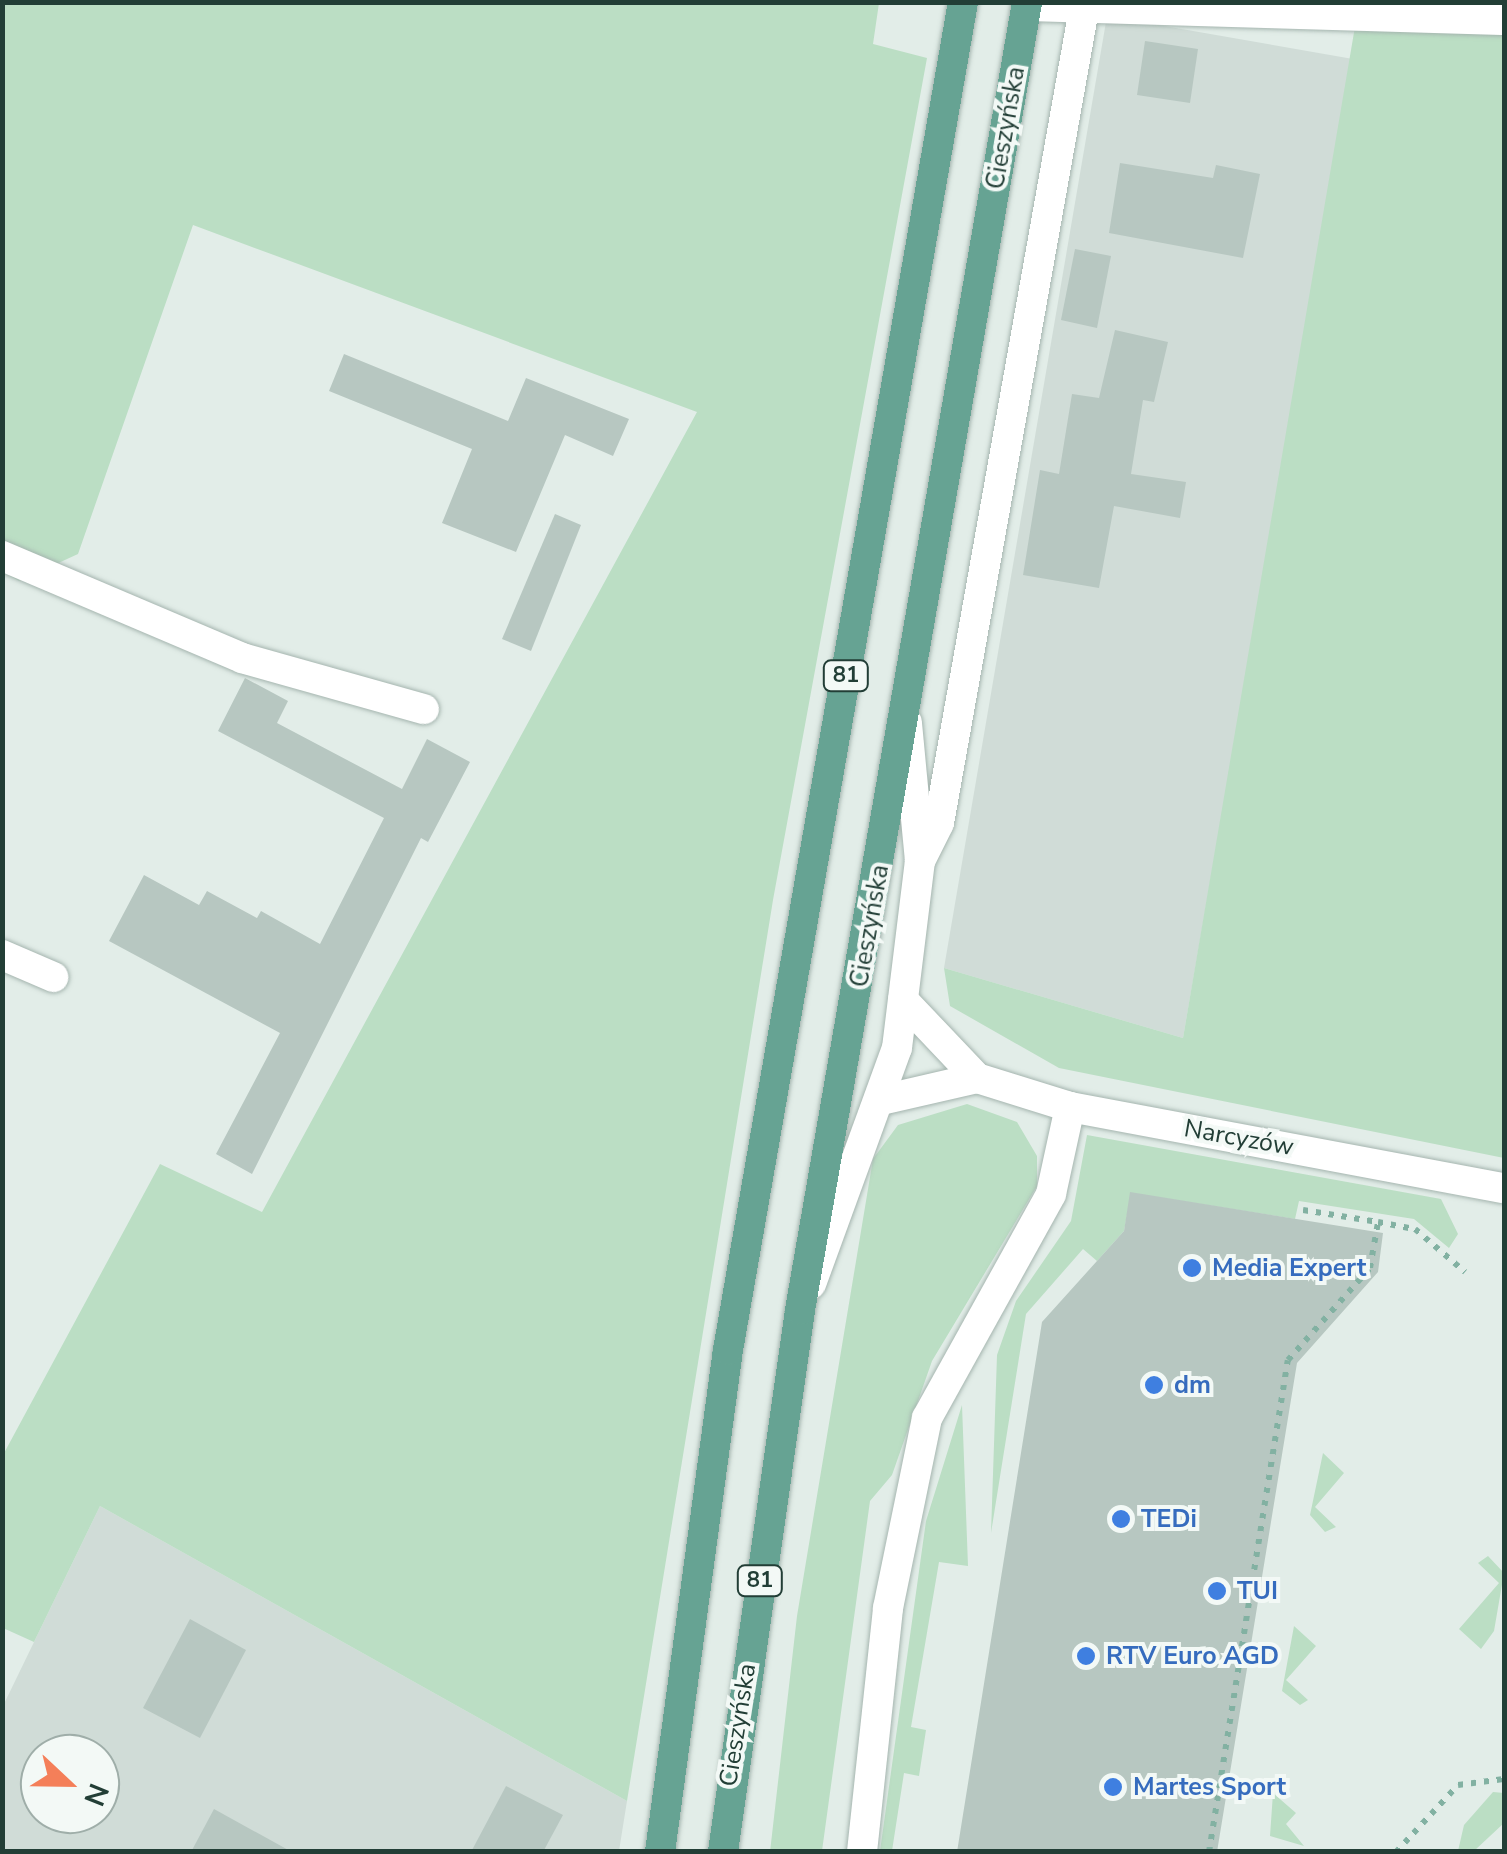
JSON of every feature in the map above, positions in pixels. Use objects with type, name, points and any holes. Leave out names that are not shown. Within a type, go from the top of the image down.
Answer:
[{"type":"main road","name":"81","points":[[660,1852],[728,1350],[964,2]]},
{"type":"main road","name":"Cieszyńska","points":[[723,1852],[800,1310],[906,722],[1027,4]]},
{"type":"street","points":[[1027,4],[1084,9],[1504,20]]},
{"type":"street","points":[[920,861],[939,823],[1084,9]]},
{"type":"street","points":[[2,556],[242,658],[424,709]]},
{"type":"street","points":[[800,1310],[886,1099],[920,861],[906,722]]},
{"type":"street","points":[[2,955],[53,977]]},
{"type":"street","name":"Narcyzów","points":[[903,1000],[977,1078],[1070,1108],[1504,1188]]},
{"type":"street","points":[[886,1099],[977,1078]]},
{"type":"street","points":[[862,1852],[888,1608],[926,1418],[1051,1194],[1070,1108]]},
{"type":"path","points":[[1303,1210],[1416,1229],[1464,1272]]},
{"type":"path","points":[[1209,1852],[1288,1360],[1370,1268],[1378,1222]]},
{"type":"path","points":[[1396,1852],[1458,1784],[1504,1779]]},
{"type":"shaded area","points":[[1107,16],[1353,59],[1183,1038],[944,968]]},
{"type":"shaded area","points":[[100,1506],[627,1801],[619,1851],[3,1851],[2,1708]]},
{"type":"green space","points":[[3,3],[879,3],[873,44],[927,58],[773,900],[627,1801],[100,1506],[34,1642],[3,1628],[3,1455],[160,1164],[262,1212],[697,412],[193,225],[78,554],[19,581],[3,572]]},
{"type":"green space","points":[[1359,3],[1504,3],[1504,1158],[1059,1068],[950,1006],[944,968],[1183,1038]]},
{"type":"green space","points":[[967,1104],[1017,1122],[1037,1156],[1037,1186],[932,1361],[892,1475],[870,1501],[822,1851],[770,1852],[797,1616],[873,1159],[898,1125]]},
{"type":"green space","points":[[1087,1135],[1441,1199],[1458,1234],[1449,1248],[1414,1219],[1299,1201],[1295,1219],[1131,1193],[1124,1231],[1097,1261],[1083,1249],[1026,1314],[991,1533],[997,1355],[1016,1301],[1071,1221]]},
{"type":"green space","points":[[962,1405],[968,1566],[939,1562],[911,1727],[926,1730],[919,1776],[904,1773],[892,1851],[880,1851],[926,1521]]},
{"type":"green space","points":[[1323,1453],[1344,1473],[1315,1507],[1336,1527],[1325,1532],[1310,1515]]},
{"type":"green space","points":[[1488,1556],[1504,1573],[1494,1631],[1481,1649],[1459,1629],[1499,1583],[1478,1563]]},
{"type":"green space","points":[[1294,1626],[1316,1646],[1286,1680],[1308,1700],[1300,1705],[1282,1691]]},
{"type":"green space","points":[[1493,1792],[1504,1793],[1504,1823],[1474,1851],[1458,1851],[1464,1825]]},
{"type":"green space","points":[[1273,1793],[1296,1813],[1286,1824],[1304,1846],[1270,1836]]},
{"type":"building","points":[[1145,41],[1198,49],[1190,103],[1137,95]]},
{"type":"building","points":[[1120,163],[1213,178],[1216,165],[1260,174],[1243,258],[1109,233]]},
{"type":"building","points":[[1075,249],[1111,256],[1097,328],[1061,320]]},
{"type":"building","points":[[1115,330],[1168,342],[1154,402],[1143,400],[1131,474],[1186,482],[1180,518],[1114,506],[1099,588],[1023,575],[1040,470],[1059,474],[1072,394],[1099,398]]},
{"type":"building","points":[[344,354],[508,421],[526,378],[629,419],[613,456],[565,435],[516,552],[442,523],[472,449],[329,391]]},
{"type":"building","points":[[555,514],[581,525],[531,651],[502,639]]},
{"type":"building","points":[[245,678],[288,701],[277,723],[402,789],[427,739],[470,762],[428,842],[421,838],[252,1174],[216,1154],[280,1033],[109,941],[144,875],[199,905],[207,891],[257,918],[261,911],[320,944],[384,818],[218,731]]},
{"type":"building","points":[[1130,1192],[1383,1233],[1378,1272],[1297,1363],[1217,1852],[957,1852],[1042,1322],[1124,1231]]},
{"type":"building","points":[[190,1619],[246,1650],[200,1738],[143,1708]]},
{"type":"building","points":[[506,1786],[563,1815],[543,1852],[471,1852]]},
{"type":"building","points":[[214,1809],[292,1852],[191,1852]]},
{"type":"place","name":"Media Expert","points":[[1192,1268]]},
{"type":"place","name":"dm","points":[[1154,1385]]},
{"type":"place","name":"TEDi","points":[[1121,1519]]},
{"type":"place","name":"TUI","points":[[1217,1591]]},
{"type":"place","name":"RTV Euro AGD","points":[[1086,1656]]},
{"type":"place","name":"Martes Sport","points":[[1113,1787]]}]
